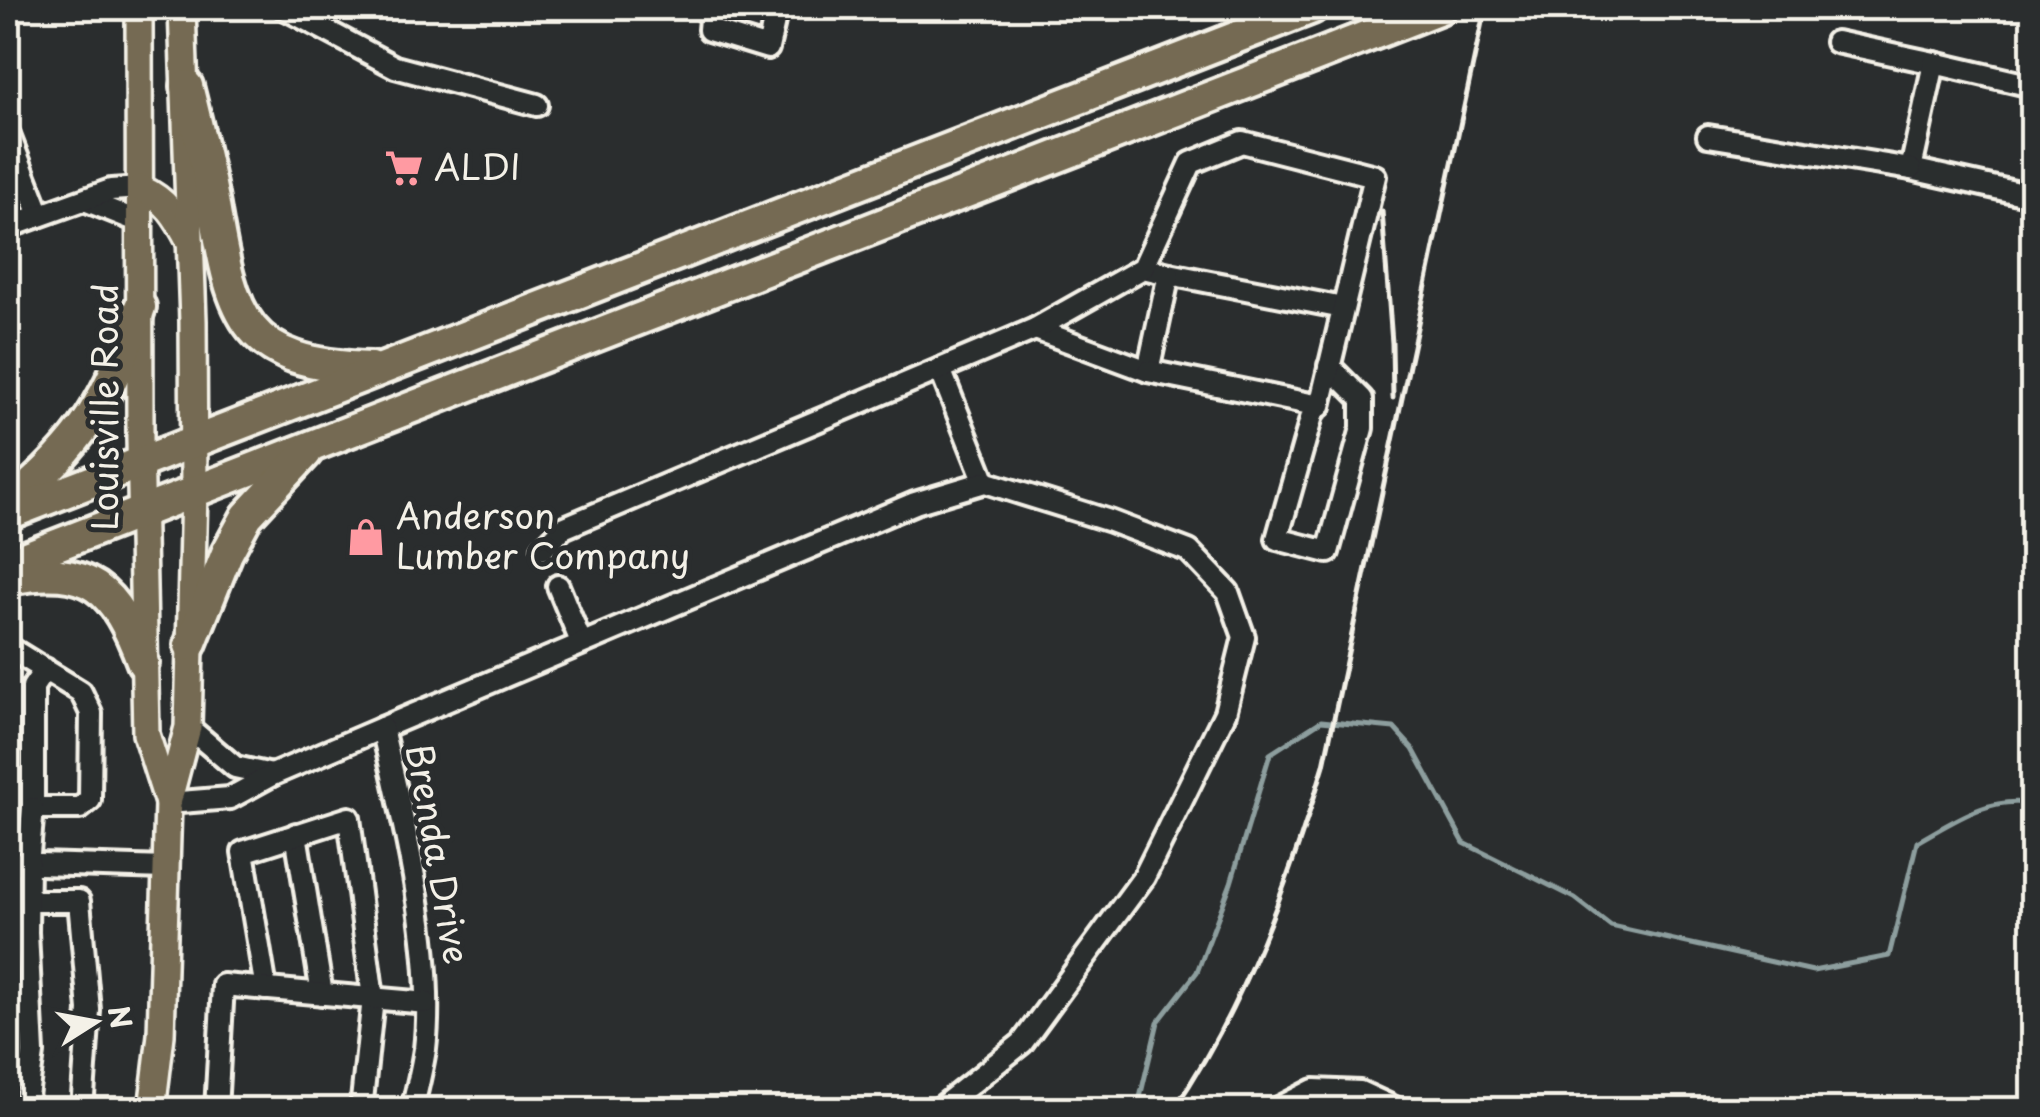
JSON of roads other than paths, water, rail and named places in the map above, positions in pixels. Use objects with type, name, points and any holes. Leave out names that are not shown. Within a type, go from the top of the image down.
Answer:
[{"type":"highway","points":[[8,514],[1312,8]]},
{"type":"highway","points":[[8,564],[1440,8]]},
{"type":"highway","points":[[187,86],[208,173],[226,280],[237,308],[273,348],[296,359],[326,367],[384,368]]},
{"type":"highway","points":[[8,505],[62,458],[90,422],[108,392],[140,307]]},
{"type":"highway","points":[[190,645],[227,552],[247,516],[311,447]]},
{"type":"highway","points":[[8,579],[53,572],[70,574],[92,586],[128,622],[144,664]]},
{"type":"main road","name":"Louisville Road","points":[[140,8],[140,463],[146,734],[168,803]]},
{"type":"main road","name":"Louisville Road","points":[[152,1110],[160,1036],[168,803],[188,727],[194,491],[192,246],[182,8]]},
{"type":"main road","points":[[140,188],[170,206],[192,246]]},
{"type":"street","points":[[284,8],[395,66],[537,105]]},
{"type":"street","points":[[711,8],[709,30],[768,48],[777,8]]},
{"type":"street","points":[[1836,42],[2032,86]]},
{"type":"street","points":[[1911,169],[1934,63]]},
{"type":"street","points":[[8,133],[15,174],[40,215]]},
{"type":"street","points":[[1708,136],[1911,169],[2032,196]]},
{"type":"street","points":[[543,548],[562,528],[1035,329],[1143,268],[1191,162],[1242,142],[1374,176],[1320,406],[1148,371],[1035,329]]},
{"type":"street","points":[[8,227],[111,190],[140,188]]},
{"type":"street","points":[[88,201],[140,222]]},
{"type":"street","points":[[1143,268],[1344,308]]},
{"type":"street","points":[[1148,371],[1169,274]]},
{"type":"street","points":[[1315,405],[1277,539],[1328,552],[1362,428],[1362,399],[1330,366]]},
{"type":"street","points":[[940,370],[985,482]]},
{"type":"street","points":[[382,728],[915,504],[985,482],[1110,521],[1190,552],[1228,592],[1244,637],[1225,713],[1144,878],[1022,1044],[938,1110]]},
{"type":"street","points":[[558,586],[581,642]]},
{"type":"street","points":[[8,647],[81,692],[91,713],[90,800],[80,808],[33,808]]},
{"type":"street","points":[[26,1110],[33,1053],[28,901],[18,864],[33,808],[32,687],[44,669]]},
{"type":"street","points":[[188,727],[235,767],[272,774]]},
{"type":"street","name":"Brenda Drive","points":[[168,803],[230,798],[272,774],[382,728],[416,899],[427,1003],[425,1047],[412,1110]]},
{"type":"street","points":[[266,989],[242,852],[349,818],[373,998],[361,1110]]},
{"type":"street","points":[[296,834],[322,994]]},
{"type":"street","points":[[18,864],[166,868]]},
{"type":"street","points":[[28,901],[79,901],[89,1010],[82,1110]]},
{"type":"street","points":[[216,1110],[223,986],[427,1003]]},
{"type":"street","points":[[1275,1110],[1314,1090],[1360,1092],[1399,1110]]},
{"type":"waterway","points":[[1137,1110],[1158,1022],[1197,972],[1231,883],[1270,754],[1321,721],[1394,728],[1413,749],[1464,843],[1575,898],[1611,926],[1813,971],[1889,956],[1917,842],[1987,807],[2001,803],[2032,804]]},
{"type":"railway","points":[[1173,1110],[1221,1030],[1262,943],[1324,765],[1485,8]]},
{"type":"railway","points":[[1382,211],[1393,398]]},
{"type":"place","name":"ALDI","points":[[404,168]]},
{"type":"place","name":"Anderson Lumber Company","points":[[366,537]]}]
